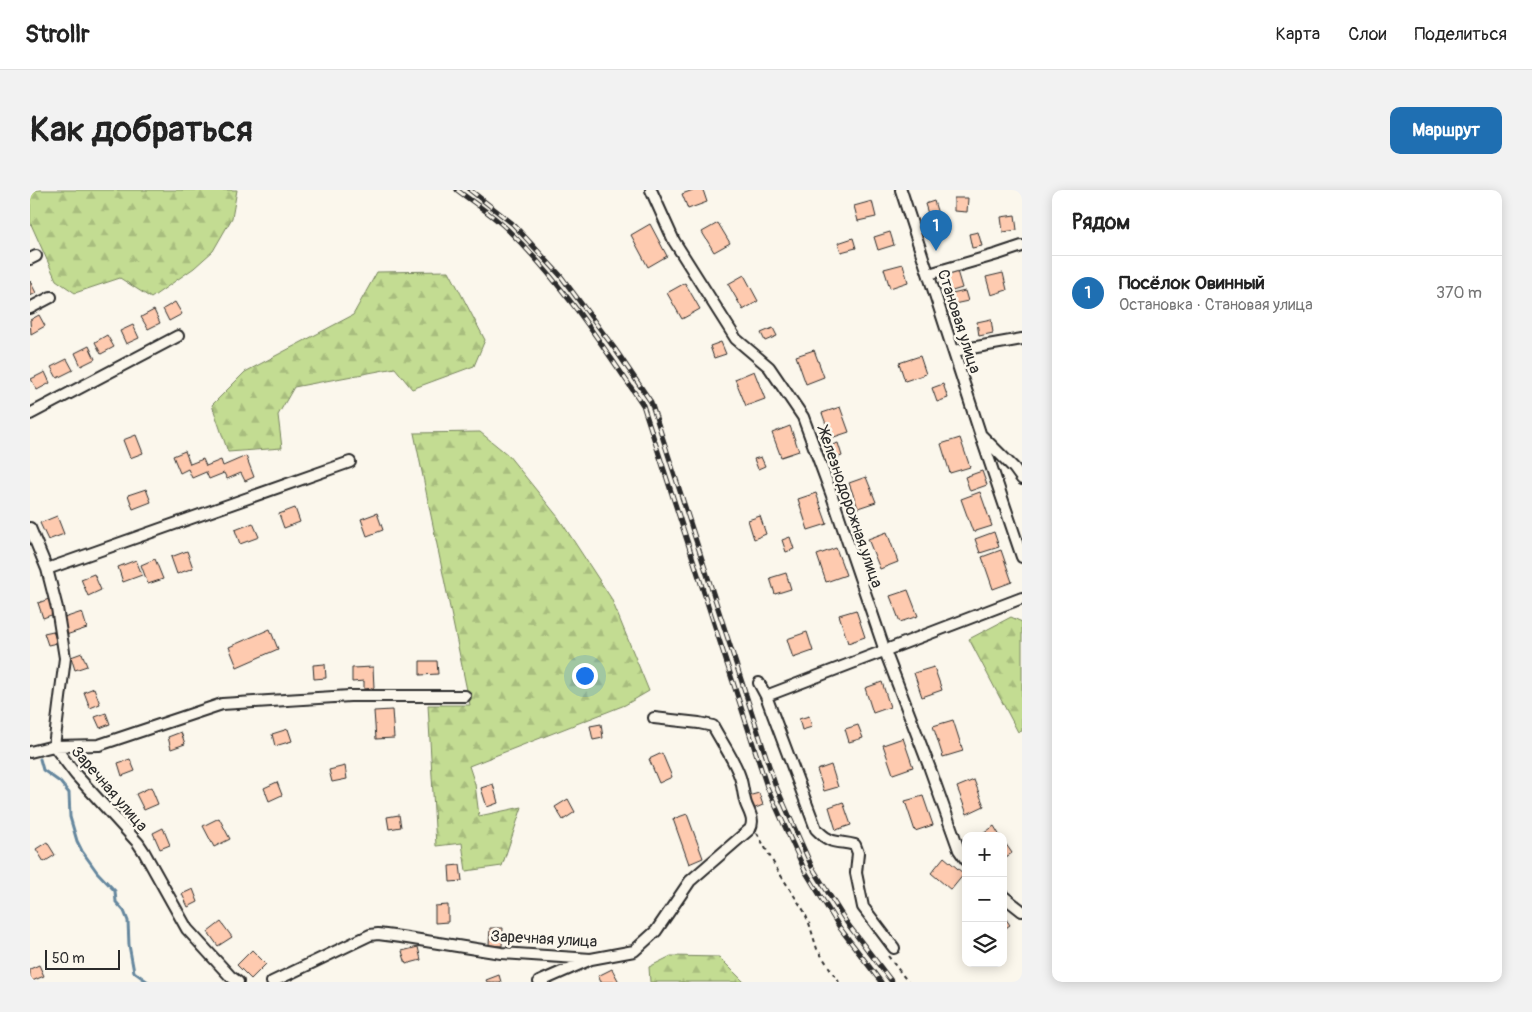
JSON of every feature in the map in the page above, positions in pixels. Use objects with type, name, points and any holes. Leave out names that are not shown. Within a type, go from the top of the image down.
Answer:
[{"type":"street","name":"Становая улица","points":[[902,190],[1022,557]]},
{"type":"street","name":"Железнодорожная улица","points":[[656,191],[674,241],[736,339],[769,367],[803,417],[885,651],[929,766],[958,850],[962,855]]},
{"type":"street","points":[[929,274],[1022,246]]},
{"type":"street","points":[[30,308],[50,297]]},
{"type":"street","points":[[30,414],[178,336]]},
{"type":"street","points":[[954,351],[1022,339]]},
{"type":"street","points":[[980,433],[1014,468],[1022,479]]},
{"type":"street","points":[[48,569],[350,462]]},
{"type":"street","name":"Заречная улица","points":[[30,528],[48,569],[58,608],[65,658],[54,746],[76,776],[141,847],[188,929],[230,976],[238,982]]},
{"type":"street","points":[[766,696],[1022,598]]},
{"type":"street","points":[[760,683],[816,829],[827,839],[855,845],[858,853],[856,873],[863,906],[894,948]]},
{"type":"street","points":[[30,752],[54,746],[100,745],[222,704],[350,696],[465,696]]},
{"type":"street","points":[[654,718],[699,722],[712,726],[737,769],[753,825]]},
{"type":"street","name":"Заречная улица","points":[[272,982],[370,934],[501,953],[591,959],[634,951],[656,931],[690,881],[753,825]]},
{"type":"street","points":[[1007,899],[1022,911]]},
{"type":"street","points":[[539,982],[591,959]]},
{"type":"path","points":[[753,825],[778,871],[804,911],[817,949],[839,982]]},
{"type":"green space","points":[[30,190],[237,190],[232,218],[213,251],[194,268],[151,298],[120,278],[75,293],[56,280],[30,222]]},
{"type":"green space","points":[[449,271],[485,340],[474,366],[412,389],[395,368],[294,387],[278,415],[282,448],[228,452],[212,405],[245,372],[353,315],[377,272]]},
{"type":"green space","points":[[480,432],[508,455],[558,517],[611,598],[649,691],[625,705],[469,766],[475,784],[479,816],[522,807],[502,866],[466,871],[462,843],[436,846],[428,705],[470,705],[414,433]]},
{"type":"green space","points":[[1011,617],[1022,622],[1022,731],[1018,732],[969,639]]},
{"type":"green space","points":[[671,956],[719,957],[744,982],[650,982],[649,967]]},
{"type":"building","points":[[693,190],[703,190],[707,202],[688,209],[682,194]]},
{"type":"building","points":[[954,198],[968,198],[967,212],[954,211]]},
{"type":"building","points":[[872,201],[876,217],[858,221],[854,206]]},
{"type":"building","points":[[934,201],[938,214],[929,217],[925,204]]},
{"type":"building","points":[[1015,215],[1017,230],[1003,232],[1001,217]]},
{"type":"building","points":[[718,223],[730,243],[714,252],[702,232]]},
{"type":"building","points":[[650,224],[667,256],[648,267],[631,235]]},
{"type":"building","points":[[890,232],[894,245],[878,250],[874,237]]},
{"type":"building","points":[[978,232],[982,246],[972,248],[969,234]]},
{"type":"building","points":[[853,238],[856,248],[841,252],[838,243]]},
{"type":"building","points":[[903,264],[908,282],[890,288],[884,269]]},
{"type":"building","points":[[957,271],[962,288],[949,292],[944,275]]},
{"type":"building","points":[[1003,273],[1007,290],[991,295],[986,277]]},
{"type":"building","points":[[744,275],[758,301],[743,310],[728,284]]},
{"type":"building","points":[[30,281],[36,293],[30,296]]},
{"type":"building","points":[[685,283],[700,309],[682,319],[667,293]]},
{"type":"building","points":[[965,291],[968,301],[954,304],[952,294]]},
{"type":"building","points":[[175,302],[182,314],[169,321],[163,309]]},
{"type":"building","points":[[154,310],[160,323],[148,329],[141,317]]},
{"type":"building","points":[[39,315],[45,326],[31,334],[30,320]]},
{"type":"building","points":[[991,319],[993,333],[979,336],[977,322]]},
{"type":"building","points":[[133,325],[139,338],[126,344],[120,331]]},
{"type":"building","points":[[773,328],[777,336],[765,341],[761,333]]},
{"type":"building","points":[[107,335],[114,347],[101,354],[95,342]]},
{"type":"building","points":[[721,342],[726,354],[714,358],[710,346]]},
{"type":"building","points":[[89,346],[95,359],[81,366],[75,353]]},
{"type":"building","points":[[814,350],[824,377],[806,384],[796,356]]},
{"type":"building","points":[[920,356],[926,374],[905,381],[899,363]]},
{"type":"building","points":[[67,359],[73,370],[57,378],[51,367]]},
{"type":"building","points":[[754,371],[765,399],[746,406],[735,379]]},
{"type":"building","points":[[45,372],[50,383],[37,390],[31,379]]},
{"type":"building","points":[[943,384],[948,398],[937,402],[932,388]]},
{"type":"building","points":[[840,407],[849,432],[831,438],[822,413]]},
{"type":"building","points":[[790,426],[799,451],[781,457],[772,433]]},
{"type":"building","points":[[136,435],[143,453],[130,458],[123,440]]},
{"type":"building","points":[[960,438],[970,467],[950,473],[941,444]]},
{"type":"building","points":[[838,443],[842,456],[833,459],[829,446]]},
{"type":"building","points":[[185,451],[190,464],[203,459],[206,466],[221,460],[223,466],[246,456],[254,477],[245,481],[241,473],[227,479],[224,473],[209,479],[206,472],[192,478],[188,469],[180,473],[173,456]]},
{"type":"building","points":[[761,457],[765,466],[758,469],[754,459]]},
{"type":"building","points":[[982,471],[987,485],[970,491],[965,477]]},
{"type":"building","points":[[866,477],[876,502],[858,508],[849,483]]},
{"type":"building","points":[[146,489],[151,502],[133,509],[128,495]]},
{"type":"building","points":[[980,492],[992,526],[973,532],[961,499]]},
{"type":"building","points":[[816,493],[827,524],[808,530],[798,499]]},
{"type":"building","points":[[295,508],[300,522],[284,528],[279,514]]},
{"type":"building","points":[[377,513],[383,530],[367,536],[361,519]]},
{"type":"building","points":[[57,516],[64,534],[48,540],[40,523]]},
{"type":"building","points":[[760,516],[766,534],[754,539],[748,520]]},
{"type":"building","points":[[253,523],[259,537],[240,544],[235,530]]},
{"type":"building","points":[[887,532],[898,562],[880,569],[868,539]]},
{"type":"building","points":[[994,532],[999,547],[980,553],[975,539]]},
{"type":"building","points":[[790,537],[794,549],[786,552],[782,540]]},
{"type":"building","points":[[836,548],[846,575],[826,582],[817,555]]},
{"type":"building","points":[[1001,550],[1012,582],[993,589],[982,557]]},
{"type":"building","points":[[187,551],[193,568],[177,574],[171,557]]},
{"type":"building","points":[[155,559],[163,579],[148,584],[141,565]]},
{"type":"building","points":[[136,560],[142,575],[123,582],[118,567]]},
{"type":"building","points":[[786,573],[791,589],[775,594],[770,578]]},
{"type":"building","points":[[94,574],[101,590],[88,596],[81,579]]},
{"type":"building","points":[[908,590],[918,616],[900,622],[890,596]]},
{"type":"building","points":[[49,599],[54,614],[43,618],[38,603]]},
{"type":"building","points":[[856,610],[865,637],[848,643],[839,615]]},
{"type":"building","points":[[82,612],[87,628],[66,635],[61,619]]},
{"type":"building","points":[[270,629],[278,649],[237,667],[229,647]]},
{"type":"building","points":[[53,631],[57,643],[48,645],[44,633]]},
{"type":"building","points":[[807,632],[813,651],[793,658],[787,639]]},
{"type":"building","points":[[82,653],[87,666],[75,670],[71,657]]},
{"type":"building","points":[[420,661],[437,661],[438,674],[420,675]]},
{"type":"building","points":[[325,664],[326,678],[314,679],[313,665]]},
{"type":"building","points":[[373,667],[374,688],[364,689],[364,681],[352,682],[352,668]]},
{"type":"building","points":[[934,667],[942,690],[922,697],[914,673]]},
{"type":"building","points":[[882,682],[890,707],[873,713],[865,688]]},
{"type":"building","points":[[94,688],[100,704],[90,708],[84,692]]},
{"type":"building","points":[[392,710],[394,738],[376,739],[374,711]]},
{"type":"building","points":[[106,713],[110,724],[100,728],[95,717]]},
{"type":"building","points":[[809,716],[812,727],[802,730],[799,719]]},
{"type":"building","points":[[953,720],[963,751],[943,757],[933,726]]},
{"type":"building","points":[[601,724],[603,738],[593,740],[590,726]]},
{"type":"building","points":[[858,725],[863,738],[849,742],[845,729]]},
{"type":"building","points":[[288,729],[292,741],[275,746],[272,734]]},
{"type":"building","points":[[181,732],[185,744],[171,749],[168,737]]},
{"type":"building","points":[[903,738],[913,767],[893,774],[883,745]]},
{"type":"building","points":[[662,753],[672,777],[659,783],[649,759]]},
{"type":"building","points":[[130,759],[135,771],[122,776],[118,763]]},
{"type":"building","points":[[831,765],[838,787],[824,791],[817,770]]},
{"type":"building","points":[[345,766],[347,779],[332,782],[329,770]]},
{"type":"building","points":[[974,780],[984,806],[967,814],[957,787]]},
{"type":"building","points":[[277,782],[282,795],[269,801],[264,788]]},
{"type":"building","points":[[493,784],[498,803],[487,807],[481,788]]},
{"type":"building","points":[[151,787],[158,804],[144,810],[136,794]]},
{"type":"building","points":[[759,793],[763,805],[753,809],[748,796]]},
{"type":"building","points":[[923,796],[933,825],[915,831],[905,801]]},
{"type":"building","points":[[568,799],[575,812],[563,820],[555,807]]},
{"type":"building","points":[[843,802],[851,825],[836,830],[829,807]]},
{"type":"building","points":[[687,814],[703,858],[689,864],[673,819]]},
{"type":"building","points":[[399,815],[401,827],[389,829],[387,817]]},
{"type":"building","points":[[219,818],[230,839],[214,847],[203,826]]},
{"type":"building","points":[[994,826],[998,832],[986,832]]},
{"type":"building","points":[[163,828],[170,845],[160,849],[153,833]]},
{"type":"building","points":[[47,842],[55,855],[44,862],[36,849]]},
{"type":"building","points":[[1007,846],[1012,853],[1007,856]]},
{"type":"building","points":[[944,857],[962,872],[962,876],[951,890],[931,873]]},
{"type":"building","points":[[460,865],[462,881],[450,882],[449,866]]},
{"type":"building","points":[[193,889],[198,902],[188,907],[182,894]]},
{"type":"building","points":[[448,905],[448,922],[435,923],[435,906]]},
{"type":"building","points":[[221,922],[232,937],[218,946],[208,932]]},
{"type":"building","points":[[490,928],[503,928],[502,946],[489,945]]},
{"type":"building","points":[[418,947],[421,960],[406,964],[402,951]]},
{"type":"building","points":[[252,950],[266,964],[251,979],[237,965]]},
{"type":"building","points":[[39,965],[44,976],[32,981],[30,969]]},
{"type":"building","points":[[612,969],[619,982],[601,982],[598,976]]},
{"type":"building","points":[[499,975],[501,982],[487,982],[486,980]]},
{"type":"waterway","points":[[40,759],[43,770],[60,782],[69,793],[70,817],[77,841],[97,872],[115,891],[116,902],[124,911],[128,921],[129,945],[134,972],[148,982]]},
{"type":"railway","points":[[457,190],[490,214],[546,270],[580,314],[643,405],[767,787],[805,871],[840,928],[881,982]]},
{"type":"railway","points":[[470,190],[513,224],[560,275],[615,349],[651,402],[775,784],[812,867],[847,923],[892,982]]},
{"type":"place","name":"Посёлок Овинный","points":[[936,251]]}]
